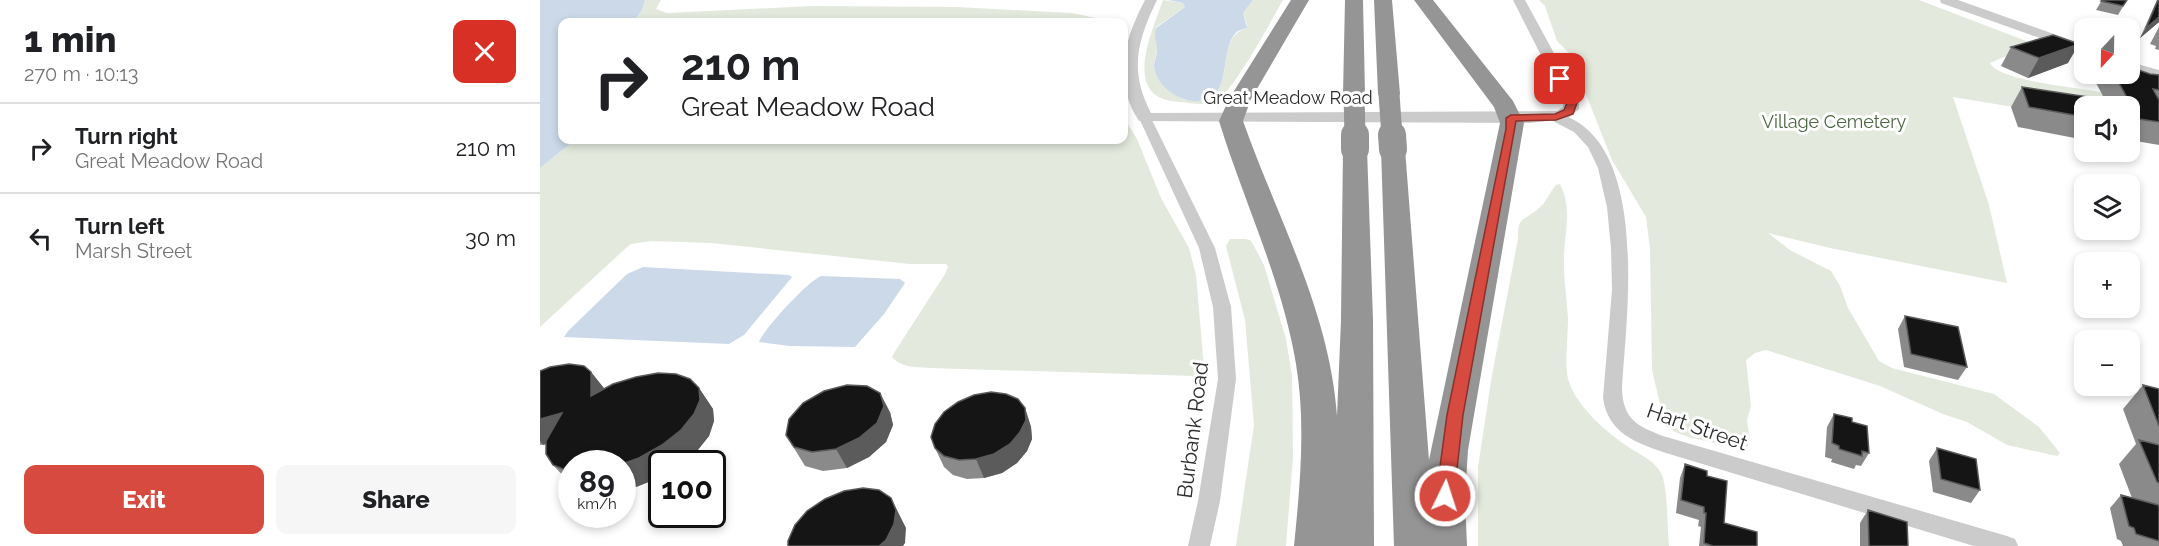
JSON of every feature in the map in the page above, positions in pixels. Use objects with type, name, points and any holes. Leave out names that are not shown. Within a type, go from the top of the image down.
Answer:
[{"type":"highway","points":[[1300,0],[1231,117],[1298,304],[1313,364],[1317,389],[1320,458],[1315,546]]},
{"type":"highway","points":[[1353,546],[1357,331],[1354,0]]},
{"type":"highway","points":[[1383,0],[1415,546]]},
{"type":"highway","points":[[1423,0],[1502,102],[1511,118],[1511,129],[1449,450],[1445,496],[1446,546]]},
{"type":"highway","points":[[1334,13],[1339,44],[1354,83]]},
{"type":"street","points":[[1145,118],[1134,95],[1129,56],[1135,32],[1150,0]]},
{"type":"street","points":[[1519,0],[1572,103],[1569,112],[1556,117]]},
{"type":"street","points":[[1946,0],[2074,46]]},
{"type":"street","points":[[2140,69],[2159,75]]},
{"type":"street","name":"Great Meadow Road","points":[[1145,118],[1556,117]]},
{"type":"street","name":"Hart Street","points":[[1556,117],[1579,130],[1593,143],[1602,161],[1615,207],[1619,233],[1621,286],[1613,402],[1621,421],[1638,432],[1666,444],[2007,546]]},
{"type":"street","name":"Burbank Road","points":[[1145,118],[1207,248],[1222,307],[1227,379],[1209,501],[1199,546]]},
{"type":"green space","points":[[645,0],[661,0],[656,9],[667,13],[812,6],[957,7],[1072,13],[1096,18],[636,18]]},
{"type":"green space","points":[[1163,0],[1183,3],[1185,7],[1156,27],[1157,49],[1154,63],[1156,75],[1179,97],[1185,100],[1198,100],[1211,96],[1219,88],[1230,43],[1236,34],[1245,29],[1247,25],[1243,13],[1253,0],[1283,0],[1252,54],[1225,93],[1213,102],[1199,104],[1162,99],[1151,90],[1145,78],[1147,47]]},
{"type":"green space","name":"Village Cemetery","points":[[1539,0],[1919,0],[2034,44],[1990,63],[1996,69],[2023,79],[2101,92],[2103,96],[2074,96],[2074,117],[1953,97],[1989,205],[2007,283],[1830,248],[1768,233],[1790,250],[1831,271],[1840,286],[1848,308],[1879,361],[1892,368],[1994,394],[2039,427],[2060,453],[2057,456],[2007,445],[1967,422],[1880,386],[1766,350],[1755,353],[1746,360],[1751,406],[1747,420],[1750,441],[1746,450],[1688,437],[1673,431],[1664,421],[1652,370],[1650,249],[1646,217],[1612,160],[1570,54],[1557,41],[1545,6]]},
{"type":"green space","points":[[1128,125],[1137,139],[1161,198],[1189,248],[1196,275],[1204,368],[1195,376],[930,368],[905,365],[892,357],[945,274],[948,267],[946,264],[910,264],[711,243],[651,241],[631,244],[540,327],[540,168],[570,144],[1128,144]]},
{"type":"green space","points":[[1560,184],[1567,210],[1564,263],[1568,319],[1566,360],[1569,382],[1579,401],[1594,419],[1621,442],[1649,460],[1661,472],[1666,494],[1669,546],[1478,546],[1478,467],[1519,226],[1522,220],[1541,207],[1556,185]]},
{"type":"green space","points":[[1230,239],[1250,240],[1254,246],[1264,265],[1286,339],[1292,375],[1293,457],[1286,546],[1236,546],[1254,425],[1245,320],[1226,246]]},
{"type":"water","points":[[540,0],[645,0],[636,18],[558,18],[558,144],[570,144],[540,168]]},
{"type":"water","points":[[1168,0],[1253,0],[1243,13],[1247,28],[1238,31],[1230,43],[1223,78],[1217,91],[1201,101],[1191,101],[1173,94],[1159,80],[1155,72],[1156,28],[1185,7],[1183,3]]},
{"type":"water","points":[[643,267],[792,277],[744,335],[729,344],[564,337],[627,274]]},
{"type":"water","points":[[821,276],[900,279],[905,283],[884,314],[855,347],[790,346],[759,342],[787,306]]},
{"type":"building","points":[[2102,0],[2127,0],[2123,6]]},
{"type":"building","points":[[2158,0],[2159,17],[2146,28]]},
{"type":"building","points":[[2053,35],[2074,42],[2074,46],[2039,58],[2011,47]]},
{"type":"building","points":[[2140,70],[2159,75],[2159,90],[2153,89],[2159,100],[2159,122],[2140,119],[2140,96],[2126,96],[2120,84],[2140,84]]},
{"type":"building","points":[[2022,87],[2081,96],[2074,96],[2074,115],[2029,107]]},
{"type":"building","points":[[1905,316],[1958,327],[1967,367],[1911,354]]},
{"type":"building","points":[[569,364],[584,366],[591,372],[591,396],[613,384],[636,377],[658,373],[676,374],[690,379],[699,388],[700,400],[694,414],[681,430],[662,445],[648,450],[648,453],[639,458],[636,459],[636,450],[558,450],[558,467],[553,465],[546,454],[546,441],[562,413],[540,419],[540,371]]},
{"type":"building","points":[[847,385],[867,386],[880,393],[884,406],[877,423],[859,438],[836,449],[812,452],[794,447],[786,435],[789,419],[803,403],[824,391]]},
{"type":"building","points":[[2143,385],[2159,389],[2159,426]]},
{"type":"building","points":[[991,392],[1006,394],[1018,399],[1025,408],[1026,420],[1020,432],[1010,444],[994,454],[976,459],[959,460],[944,456],[935,448],[931,437],[935,424],[944,412],[958,402],[974,395]]},
{"type":"building","points":[[1834,414],[1852,418],[1852,422],[1867,426],[1869,453],[1862,451],[1862,456],[1839,449],[1839,446],[1832,443]]},
{"type":"building","points":[[2139,440],[2159,445],[2159,483],[2157,482]]},
{"type":"building","points":[[1937,448],[1976,459],[1980,490],[1941,479]]},
{"type":"building","points":[[1685,464],[1707,471],[1707,476],[1727,481],[1724,523],[1757,532],[1757,546],[1713,546],[1704,543],[1706,513],[1704,513],[1704,507],[1681,500]]},
{"type":"building","points":[[863,488],[879,490],[891,498],[896,510],[894,524],[886,540],[879,546],[788,546],[795,525],[807,511],[825,499],[844,491]]},
{"type":"building","points":[[2121,495],[2158,505],[2159,541],[2136,534],[2134,528],[2129,526]]},
{"type":"building","points":[[1868,510],[1907,522],[1908,546],[1869,546]]},
{"type":"route","points":[[1445,496],[1455,415],[1511,129],[1511,118],[1556,117],[1569,112],[1572,103],[1560,79]]}]
